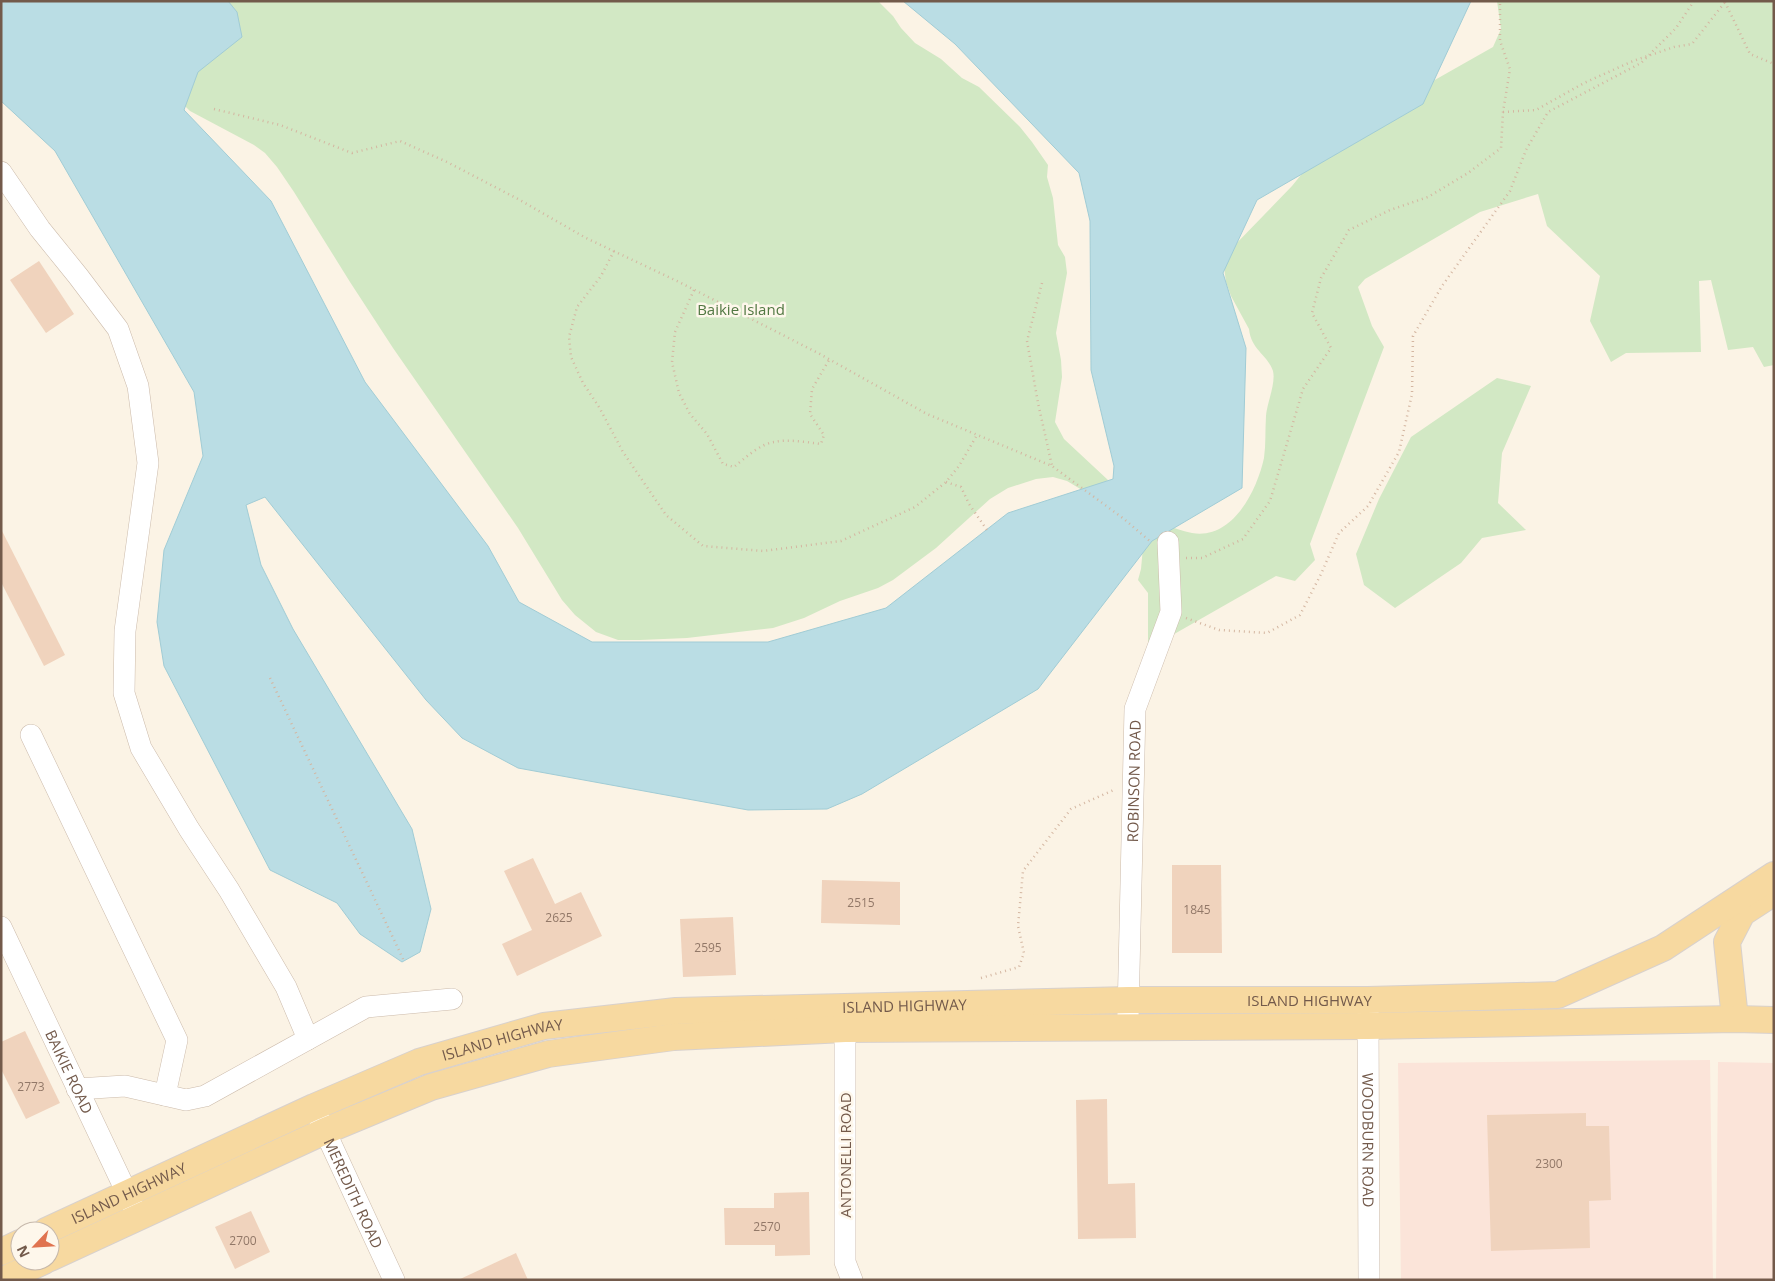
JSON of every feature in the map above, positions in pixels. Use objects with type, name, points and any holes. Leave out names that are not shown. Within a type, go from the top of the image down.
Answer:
[{"type":"main road","name":"ISLAND HIGHWAY","points":[[60,1224],[314,1107],[419,1062],[544,1026],[676,1011],[1129,1000],[1368,1000],[1558,995],[1663,948],[1774,875]]},
{"type":"main road","points":[[1735,1019],[1727,942],[1742,913],[1774,893]]},
{"type":"main road","name":"ISLAND HIGHWAY","points":[[60,1253],[325,1131],[431,1087],[548,1054],[674,1037],[845,1029],[1368,1026],[1735,1019],[1774,1020]]},
{"type":"main road","points":[[3,1280],[22,1271]]},
{"type":"street","points":[[1,172],[40,229],[118,330],[138,386],[148,463],[125,631],[124,693],[141,748],[189,830],[229,890],[286,987],[308,1039]]},
{"type":"street","name":"ROBINSON ROAD","points":[[1128,1028],[1135,709],[1171,612],[1168,550]]},
{"type":"street","points":[[32,735],[177,1040],[165,1095]]},
{"type":"street","name":"BAIKIE ROAD","points":[[1,927],[138,1217]]},
{"type":"street","points":[[77,1089],[125,1086],[186,1100],[206,1096],[366,1007],[452,999]]},
{"type":"street","name":"WOODBURN ROAD","points":[[1368,1000],[1369,1280]]},
{"type":"street","name":"ANTONELLI ROAD","points":[[845,1029],[845,1262],[852,1280]]},
{"type":"street","name":"MEREDITH ROAD","points":[[314,1107],[394,1280]]},
{"type":"path","points":[[214,109],[280,125],[352,153],[400,141],[447,162],[586,238],[694,290],[829,360],[927,414],[1052,466],[1168,550],[1202,558],[1243,539],[1270,501],[1303,389],[1331,348],[1312,313],[1321,278],[1349,230],[1390,210],[1428,196],[1468,173],[1501,148],[1503,112],[1510,69],[1500,40],[1500,1]]},
{"type":"path","points":[[1171,612],[1219,630],[1267,633],[1300,616],[1339,532],[1368,506],[1399,452],[1412,394],[1413,336],[1442,286],[1510,191],[1526,150],[1548,112],[1641,63],[1676,28],[1694,1]]},
{"type":"path","points":[[1503,112],[1536,110],[1584,82],[1633,61],[1674,47],[1692,44],[1725,2],[1750,54],[1774,64]]},
{"type":"path","points":[[614,251],[601,276],[577,307],[569,336],[571,357],[583,383],[599,407],[623,452],[666,515],[703,546],[763,551],[841,541],[916,507],[946,482],[959,466],[977,435]]},
{"type":"path","points":[[1042,283],[1027,341],[1052,466]]},
{"type":"path","points":[[694,290],[675,332],[672,362],[679,393],[690,414],[707,434],[722,464],[734,467],[752,453],[772,442],[786,441],[820,444],[824,435],[810,414],[812,389],[829,360]]},
{"type":"path","points":[[946,482],[961,487],[969,504],[987,530]]},
{"type":"path","points":[[270,678],[404,961]]},
{"type":"path","points":[[981,978],[1020,967],[1024,953],[1018,926],[1023,871],[1071,809],[1133,781]]},
{"type":"shaded area","points":[[1710,1060],[1713,1280],[1401,1280],[1398,1063]]},
{"type":"shaded area","points":[[1718,1062],[1774,1063],[1774,1280],[1716,1280]]},
{"type":"green space","name":"Baikie Island","points":[[226,1],[878,1],[915,43],[941,59],[962,78],[979,87],[1020,127],[1048,165],[1047,177],[1053,198],[1058,245],[1065,257],[1067,273],[1056,333],[1062,377],[1055,422],[1064,439],[1108,480],[1092,496],[1067,481],[1053,477],[1036,479],[1008,488],[990,499],[936,548],[893,580],[804,618],[773,628],[687,638],[640,640],[618,640],[596,632],[575,615],[562,600],[518,528],[393,348],[277,167],[265,153],[254,145],[190,111],[180,101]]},
{"type":"green space","points":[[1497,1],[1774,1],[1774,365],[1764,367],[1753,347],[1728,350],[1711,280],[1699,281],[1701,352],[1626,353],[1611,362],[1590,321],[1600,276],[1547,226],[1538,194],[1480,212],[1365,279],[1358,287],[1372,326],[1384,347],[1310,544],[1315,560],[1295,581],[1276,576],[1148,649],[1148,593],[1138,580],[1143,547],[1163,524],[1192,533],[1207,533],[1220,529],[1231,521],[1249,498],[1261,471],[1264,458],[1266,416],[1274,376],[1271,365],[1253,342],[1249,329],[1231,296],[1226,282],[1224,267],[1230,250],[1292,186],[1326,144],[1350,128],[1493,47],[1501,29]]},
{"type":"green space","points":[[1497,378],[1531,386],[1502,453],[1498,503],[1526,530],[1482,538],[1461,563],[1395,608],[1364,585],[1356,554],[1379,499],[1411,437]]},
{"type":"water","points":[[1,1],[228,1],[237,12],[242,37],[198,72],[184,110],[271,201],[365,382],[488,546],[519,602],[592,642],[768,642],[886,608],[1008,513],[1113,479],[1114,466],[1091,370],[1090,221],[1079,173],[955,44],[903,1],[1471,1],[1423,104],[1257,200],[1223,273],[1246,348],[1242,488],[1152,541],[1038,689],[862,794],[827,809],[748,810],[518,768],[462,738],[426,700],[265,497],[246,505],[261,565],[293,629],[412,829],[431,909],[420,952],[402,962],[360,934],[337,903],[270,870],[164,666],[157,622],[164,550],[203,456],[194,392],[55,151],[1,101]]},
{"type":"building","points":[[39,261],[74,314],[46,333],[10,280]]},
{"type":"building","points":[[1,529],[65,655],[44,666],[1,582]]},
{"type":"building","points":[[533,858],[555,904],[581,892],[602,936],[517,976],[502,944],[532,930],[504,871]]},
{"type":"building","points":[[1172,865],[1221,865],[1222,953],[1172,953]]},
{"type":"building","points":[[822,880],[900,882],[900,925],[821,923]]},
{"type":"building","points":[[733,917],[736,975],[683,977],[680,919]]},
{"type":"building","points":[[25,1031],[60,1103],[26,1119],[1,1069],[1,1042]]},
{"type":"building","points":[[1107,1099],[1108,1184],[1135,1183],[1136,1238],[1078,1239],[1076,1100]]},
{"type":"building","points":[[1586,1113],[1586,1126],[1609,1126],[1611,1200],[1589,1201],[1590,1248],[1491,1251],[1487,1115]]},
{"type":"building","points":[[809,1192],[810,1255],[775,1256],[775,1245],[725,1245],[724,1208],[774,1208],[774,1193]]},
{"type":"building","points":[[251,1211],[270,1252],[235,1269],[215,1227]]},
{"type":"building","points":[[516,1253],[528,1280],[458,1280]]}]
